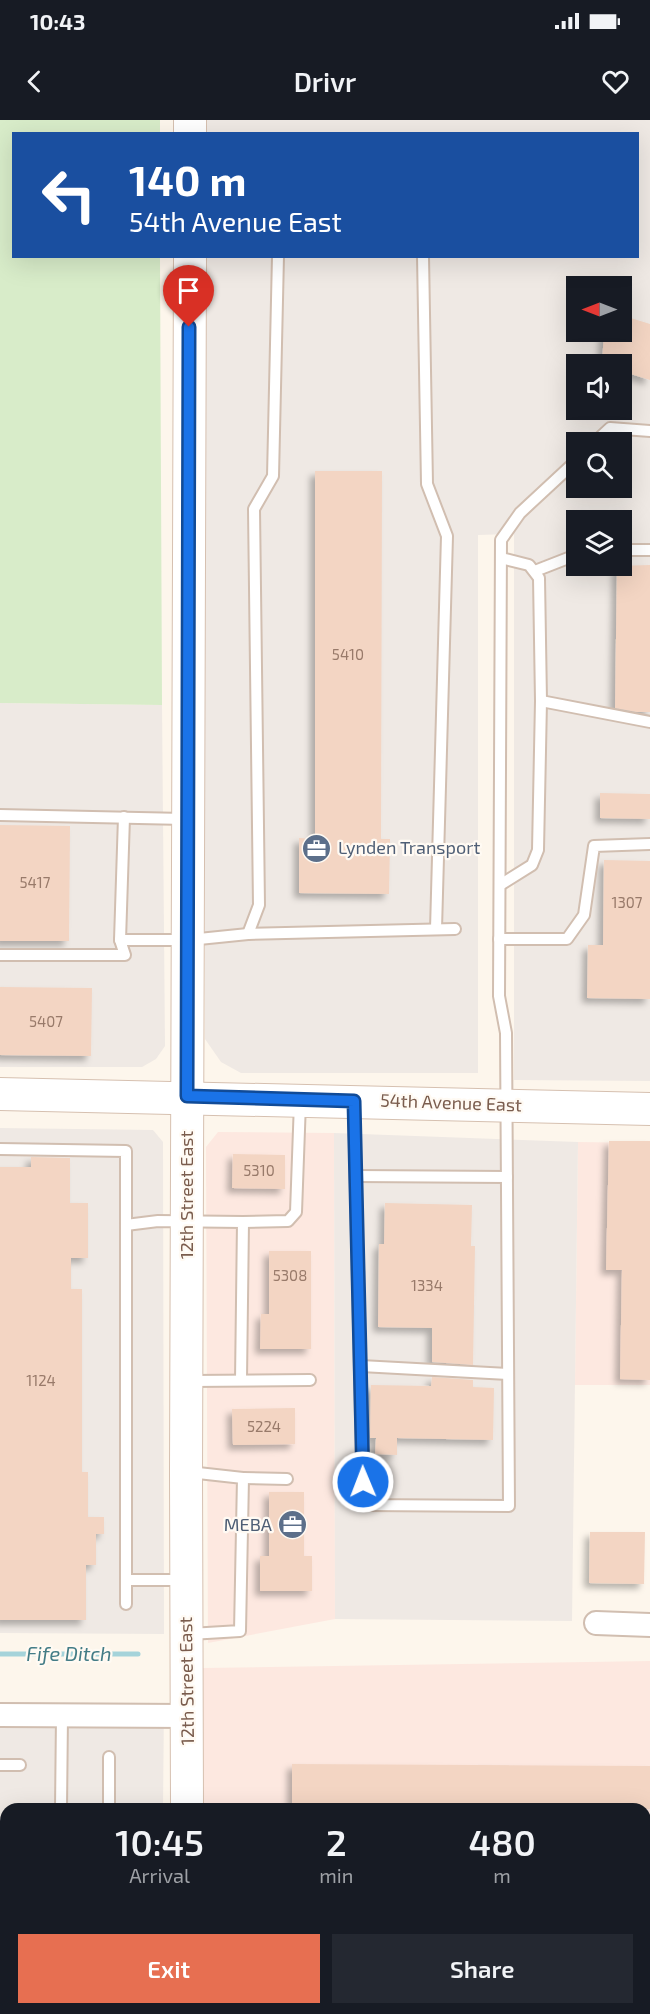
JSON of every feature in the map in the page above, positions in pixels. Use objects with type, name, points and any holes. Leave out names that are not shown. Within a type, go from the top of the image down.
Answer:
[{"type":"street","name":"12th Street East","points":[[188,1803],[186,1222],[189,940],[189,258]]},
{"type":"street","name":"54th Avenue East","points":[[0,1094],[187,1096],[650,1109]]},
{"type":"street","points":[[596,1623],[650,1624]]},
{"type":"street","points":[[0,1714],[188,1716]]},
{"type":"lane","points":[[248,934],[260,905],[254,509],[273,476],[278,258]]},
{"type":"lane","points":[[423,258],[427,484],[447,536],[436,929]]},
{"type":"lane","points":[[606,432],[610,428],[650,431]]},
{"type":"lane","points":[[354,1101],[363,1505],[509,1506],[506,1033],[499,996],[501,540],[520,513],[566,470]]},
{"type":"lane","points":[[632,550],[650,550]]},
{"type":"lane","points":[[500,885],[532,865],[538,850],[542,602],[539,578],[535,571],[529,566],[501,558]]},
{"type":"lane","points":[[535,571],[566,559]]},
{"type":"lane","points":[[541,701],[650,722]]},
{"type":"lane","points":[[0,815],[188,819]]},
{"type":"lane","points":[[0,955],[125,955],[120,940],[124,817]]},
{"type":"lane","points":[[499,939],[567,939],[584,915],[594,846],[650,844]]},
{"type":"lane","points":[[120,940],[189,940],[248,934],[454,928]]},
{"type":"lane","points":[[126,1225],[288,1221],[296,1212],[300,1099]]},
{"type":"lane","points":[[0,1149],[126,1151],[126,1604]]},
{"type":"lane","points":[[356,1176],[507,1178]]},
{"type":"lane","points":[[240,1380],[243,1222]]},
{"type":"lane","points":[[361,1366],[508,1374]]},
{"type":"lane","points":[[186,1381],[310,1380]]},
{"type":"lane","points":[[186,1472],[243,1478],[287,1479]]},
{"type":"lane","points":[[187,1635],[240,1630],[243,1478]]},
{"type":"lane","points":[[126,1580],[186,1580]]},
{"type":"lane","points":[[61,1803],[62,1716]]},
{"type":"lane","points":[[109,1757],[109,1803]]},
{"type":"lane","points":[[0,1765],[20,1765]]},
{"type":"shaded area","points":[[205,120],[650,120],[650,1081],[514,1080],[514,534],[478,535],[478,1073],[241,1073],[221,1062],[205,1039],[205,258],[639,258],[639,132],[205,132]]},
{"type":"shaded area","points":[[0,703],[162,705],[165,1046],[156,1059],[142,1067],[0,1067]]},
{"type":"shaded area","points":[[0,1128],[153,1130],[163,1142],[164,1634],[0,1633]]},
{"type":"shaded area","points":[[218,1132],[334,1133],[335,1619],[208,1643],[206,1147]]},
{"type":"shaded area","points":[[334,1133],[578,1142],[572,1621],[335,1619]]},
{"type":"shaded area","points":[[578,1142],[650,1143],[650,1385],[575,1385]]},
{"type":"shaded area","points":[[650,1661],[650,1803],[201,1803],[203,1668]]},
{"type":"shaded area","points":[[0,1702],[164,1703],[163,1803],[0,1803]]},
{"type":"green space","points":[[0,120],[160,120],[160,132],[12,132],[12,258],[160,258],[162,705],[0,703]]},
{"type":"building","points":[[632,318],[650,324],[650,380],[632,374],[632,354],[603,354],[603,342],[632,342]]},
{"type":"building","points":[[315,471],[382,471],[381,839],[390,839],[389,894],[299,893],[299,838],[315,839]]},
{"type":"building","points":[[650,565],[650,712],[615,708],[617,576],[632,576],[632,566]]},
{"type":"building","points":[[600,793],[650,794],[650,819],[600,818]]},
{"type":"building","points":[[0,825],[70,826],[69,941],[0,941]]},
{"type":"building","points":[[604,860],[650,861],[650,999],[587,998],[588,945],[603,945]]},
{"type":"building","points":[[0,987],[92,988],[91,1056],[0,1055]]},
{"type":"building","points":[[609,1141],[650,1141],[650,1380],[620,1379],[622,1270],[606,1270]]},
{"type":"building","points":[[233,1154],[285,1155],[285,1189],[232,1188]]},
{"type":"building","points":[[31,1157],[70,1158],[70,1203],[88,1203],[88,1258],[71,1258],[71,1289],[82,1289],[82,1472],[88,1472],[88,1517],[104,1517],[104,1534],[96,1534],[96,1565],[86,1565],[86,1620],[0,1620],[0,1167],[31,1167]]},
{"type":"building","points":[[385,1203],[472,1205],[471,1246],[475,1246],[473,1365],[432,1362],[432,1328],[378,1327],[379,1244],[384,1244]]},
{"type":"building","points":[[269,1251],[311,1251],[311,1349],[260,1349],[261,1314],[269,1314]]},
{"type":"building","points":[[432,1377],[473,1380],[473,1387],[494,1388],[493,1440],[397,1438],[397,1455],[375,1454],[376,1438],[370,1438],[371,1385],[431,1386]]},
{"type":"building","points":[[295,1408],[295,1444],[233,1445],[232,1409]]},
{"type":"building","points":[[269,1492],[304,1492],[304,1556],[312,1556],[312,1591],[260,1591],[260,1556],[269,1556]]},
{"type":"building","points":[[590,1532],[645,1532],[644,1584],[589,1583]]},
{"type":"building","points":[[292,1764],[650,1766],[650,1803],[292,1803]]},
{"type":"waterway","name":"Fife Ditch","points":[[0,1654],[138,1654]]},
{"type":"place","name":"Lynden Transport","points":[[317,848]]},
{"type":"place","name":"MEBA","points":[[293,1525]]},
{"type":"route","points":[[189,327],[187,1096],[354,1101],[363,1482]]}]
